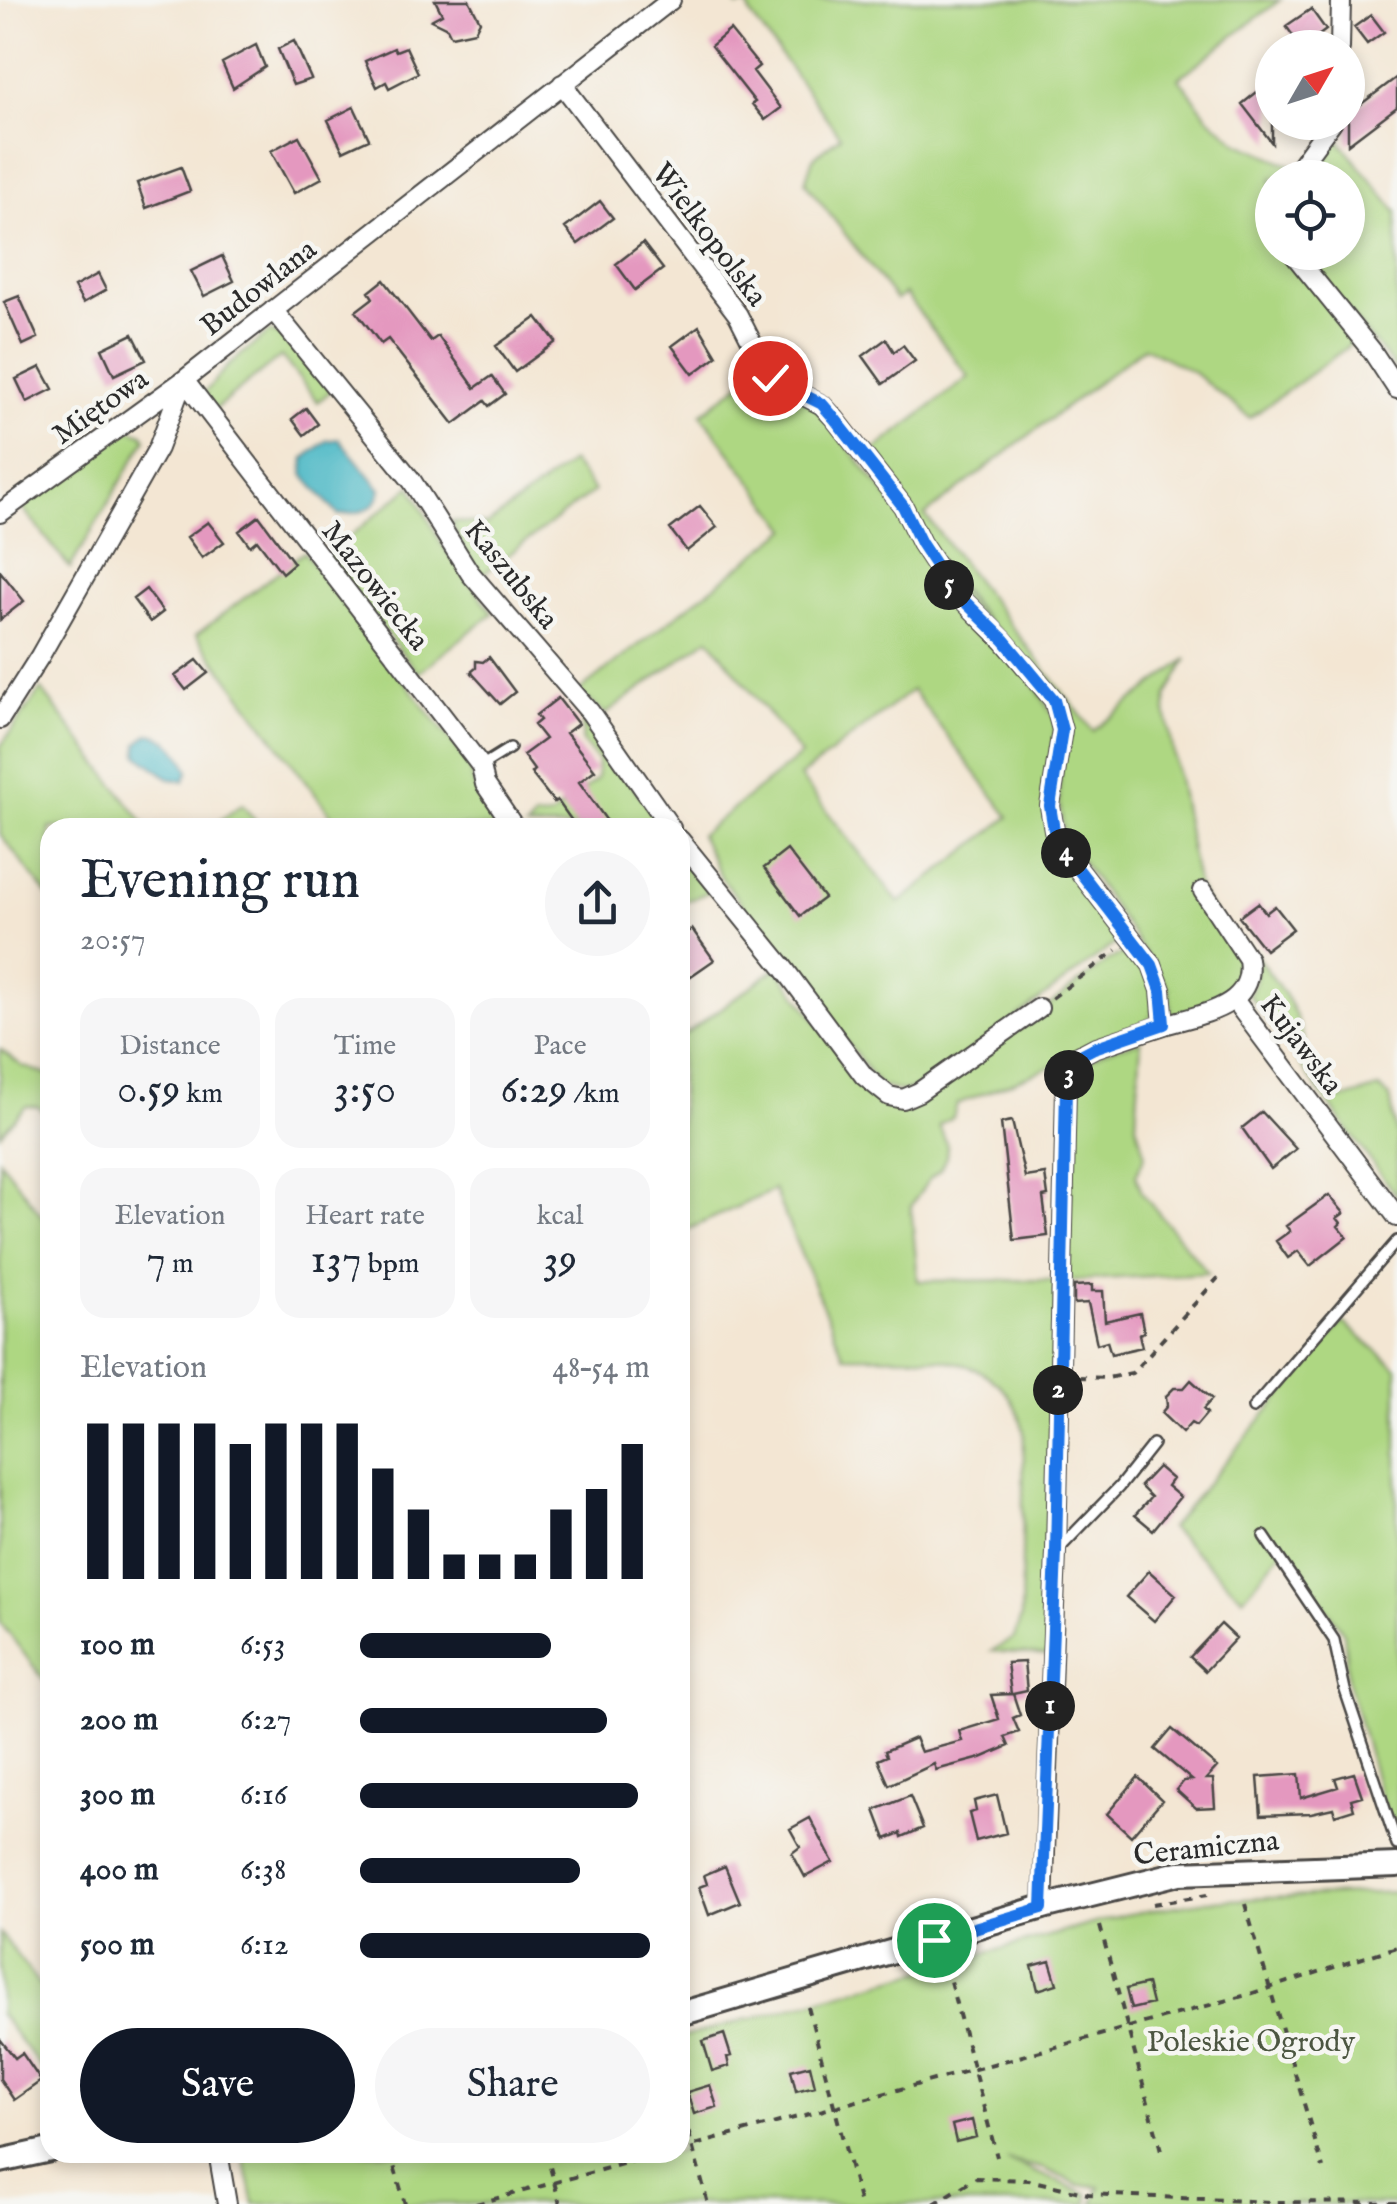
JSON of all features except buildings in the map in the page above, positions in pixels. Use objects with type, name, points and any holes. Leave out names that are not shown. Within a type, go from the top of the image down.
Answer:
[{"type":"street","name":"Budowlana","points":[[184,380],[672,0]]},
{"type":"street","points":[[1340,30],[1341,0]]},
{"type":"street","name":"Wielkopolska","points":[[562,84],[738,315],[770,378],[822,404],[903,506],[921,543],[950,587],[1004,640],[1054,700],[1062,730],[1051,793],[1054,830],[1061,847],[1152,965],[1161,990],[1164,1024]]},
{"type":"street","points":[[1307,270],[1372,351],[1397,389]]},
{"type":"street","name":"Kaszubska","points":[[273,310],[412,482],[470,573],[605,730],[664,818]]},
{"type":"street","points":[[0,719],[158,448],[184,380]]},
{"type":"street","name":"Miętowa","points":[[0,512],[184,380]]},
{"type":"street","name":"Mazowiecka","points":[[184,380],[480,766],[486,784],[508,818]]},
{"type":"street","points":[[690,852],[772,952],[864,1076],[889,1096],[903,1099],[936,1082],[1039,1008]]},
{"type":"street","name":"Kujawska","points":[[1164,1024],[1235,1001],[1250,972],[1248,959],[1203,891]]},
{"type":"street","name":"Kujawska","points":[[1235,1001],[1397,1216]]},
{"type":"street","points":[[1042,1908],[1056,1552],[1066,1088],[1073,1059],[1164,1024]]},
{"type":"street","name":"Ceramiczna","points":[[690,2011],[1042,1908],[1179,1873],[1397,1865]]},
{"type":"street","points":[[0,2161],[40,2152]]},
{"type":"street","points":[[220,2163],[226,2204]]},
{"type":"lane","points":[[480,766],[510,748]]},
{"type":"lane","points":[[1253,1408],[1397,1240]]},
{"type":"lane","points":[[1056,1552],[1119,1487],[1153,1444]]},
{"type":"lane","points":[[1264,1536],[1334,1640],[1345,1690],[1397,1846]]},
{"type":"path","points":[[1039,1008],[1105,957],[1134,940]]},
{"type":"path","points":[[1058,1377],[1107,1378],[1132,1373],[1218,1278]]},
{"type":"path","points":[[1141,1906],[1208,1896]]},
{"type":"path","points":[[1245,1904],[1323,2168]]},
{"type":"path","points":[[1100,1926],[1162,2154]]},
{"type":"path","points":[[692,2146],[1270,1988],[1397,1947]]},
{"type":"path","points":[[946,1966],[998,2157]]},
{"type":"path","points":[[808,2007],[860,2204]]},
{"type":"path","points":[[690,2139],[708,2204]]},
{"type":"path","points":[[393,2163],[404,2204]]},
{"type":"path","points":[[549,2163],[560,2204]]},
{"type":"path","points":[[476,2204],[626,2163]]},
{"type":"path","points":[[934,2204],[976,2178],[1029,2180],[1088,2194],[1397,2203]]},
{"type":"green space","points":[[732,0],[1280,0],[1179,78],[1208,117],[1239,143],[1279,160],[1255,160],[1255,270],[1301,270],[1357,340],[1250,418],[1193,372],[1144,347],[925,515],[1093,731],[1187,659],[1167,695],[1166,711],[1197,884],[1235,944],[1244,977],[1227,998],[1172,1018],[1169,988],[1066,838],[1059,795],[1067,724],[955,586],[868,455],[969,377],[905,294],[896,300],[805,182],[813,158],[840,136],[751,15],[748,5],[738,7]]},
{"type":"green space","points":[[1339,140],[1355,160],[1312,160]]},
{"type":"green space","points":[[1365,173],[1397,212],[1397,371],[1314,270],[1365,270]]},
{"type":"green space","points":[[269,332],[284,336],[332,390],[318,402],[281,356],[214,410],[202,395],[229,365]]},
{"type":"green space","points":[[758,370],[816,407],[1021,664],[1056,720],[1046,816],[1128,940],[1113,945],[929,1083],[903,1092],[880,1086],[721,877],[700,835],[801,755],[709,638],[606,714],[578,692],[788,529],[701,414]],"holes":[[[912,690],[1009,817],[899,903],[800,777]]]},
{"type":"green space","points":[[129,429],[146,439],[70,568],[18,502]]},
{"type":"green space","points":[[571,462],[594,491],[480,576],[451,521],[487,525]]},
{"type":"green space","points":[[411,486],[441,543],[493,613],[418,673],[326,556]]},
{"type":"green space","points":[[304,552],[469,764],[475,788],[497,818],[333,818],[196,635]]},
{"type":"green space","points":[[41,689],[140,818],[40,818],[40,885],[0,834],[0,747]]},
{"type":"green space","points":[[583,718],[657,818],[535,818],[550,817],[597,779],[598,761],[582,742]]},
{"type":"green space","points":[[242,804],[253,818],[224,818]]},
{"type":"green space","points":[[690,862],[712,890],[690,899]]},
{"type":"green space","points":[[1252,950],[1293,1010],[1313,1073],[1325,1093],[1335,1101],[1379,1088],[1390,1097],[1397,1137],[1397,1197],[1249,995],[1255,978]]},
{"type":"green space","points":[[1123,954],[1145,965],[1154,997],[1150,1018],[1067,1056],[1060,1063],[957,1104],[953,1117],[939,1125],[947,1146],[946,1157],[911,1206],[918,1281],[1057,1280],[1049,1656],[992,1651],[1014,1638],[1021,1617],[1024,1433],[1014,1404],[998,1384],[978,1370],[954,1362],[844,1356],[774,1190],[690,1228],[690,1031],[777,968],[866,1087],[878,1098],[902,1106],[1025,1024],[1110,959]]},
{"type":"green space","points":[[1141,1041],[1136,1124],[1145,1155],[1136,1175],[1142,1193],[1208,1273],[1065,1281],[1077,1086],[1093,1058]]},
{"type":"green space","points":[[0,1049],[22,1066],[40,1072],[40,1108],[26,1106],[0,1134]]},
{"type":"green space","points":[[0,1160],[40,1214],[40,1675],[0,1622]]},
{"type":"green space","points":[[1343,1322],[1397,1368],[1397,1845],[1348,1682],[1344,1633],[1284,1549],[1243,1598],[1170,1528]]},
{"type":"green space","name":"Poleskie Ogrody","points":[[1397,1892],[1397,2204],[1093,2204],[1100,2186],[1079,2185],[1045,2169],[1007,2160],[1088,2194],[1088,2204],[254,2204],[245,2163],[690,2163],[690,2035],[1124,1915],[1206,1901]]},
{"type":"green space","points":[[0,1933],[40,1986],[40,2067],[0,2014]]},
{"type":"water","points":[[339,439],[381,489],[370,507],[338,515],[303,474],[305,458],[326,441]]},
{"type":"water","points":[[149,734],[163,738],[179,752],[189,771],[184,781],[170,779],[138,755],[138,743]]},
{"type":"route","points":[[770,378],[822,404],[903,506],[921,543],[950,587],[1004,640],[1054,700],[1062,730],[1051,793],[1054,830],[1061,847],[1152,965],[1161,990],[1164,1024],[1073,1059],[1066,1088],[1056,1552],[1042,1908],[934,1940]]}]
